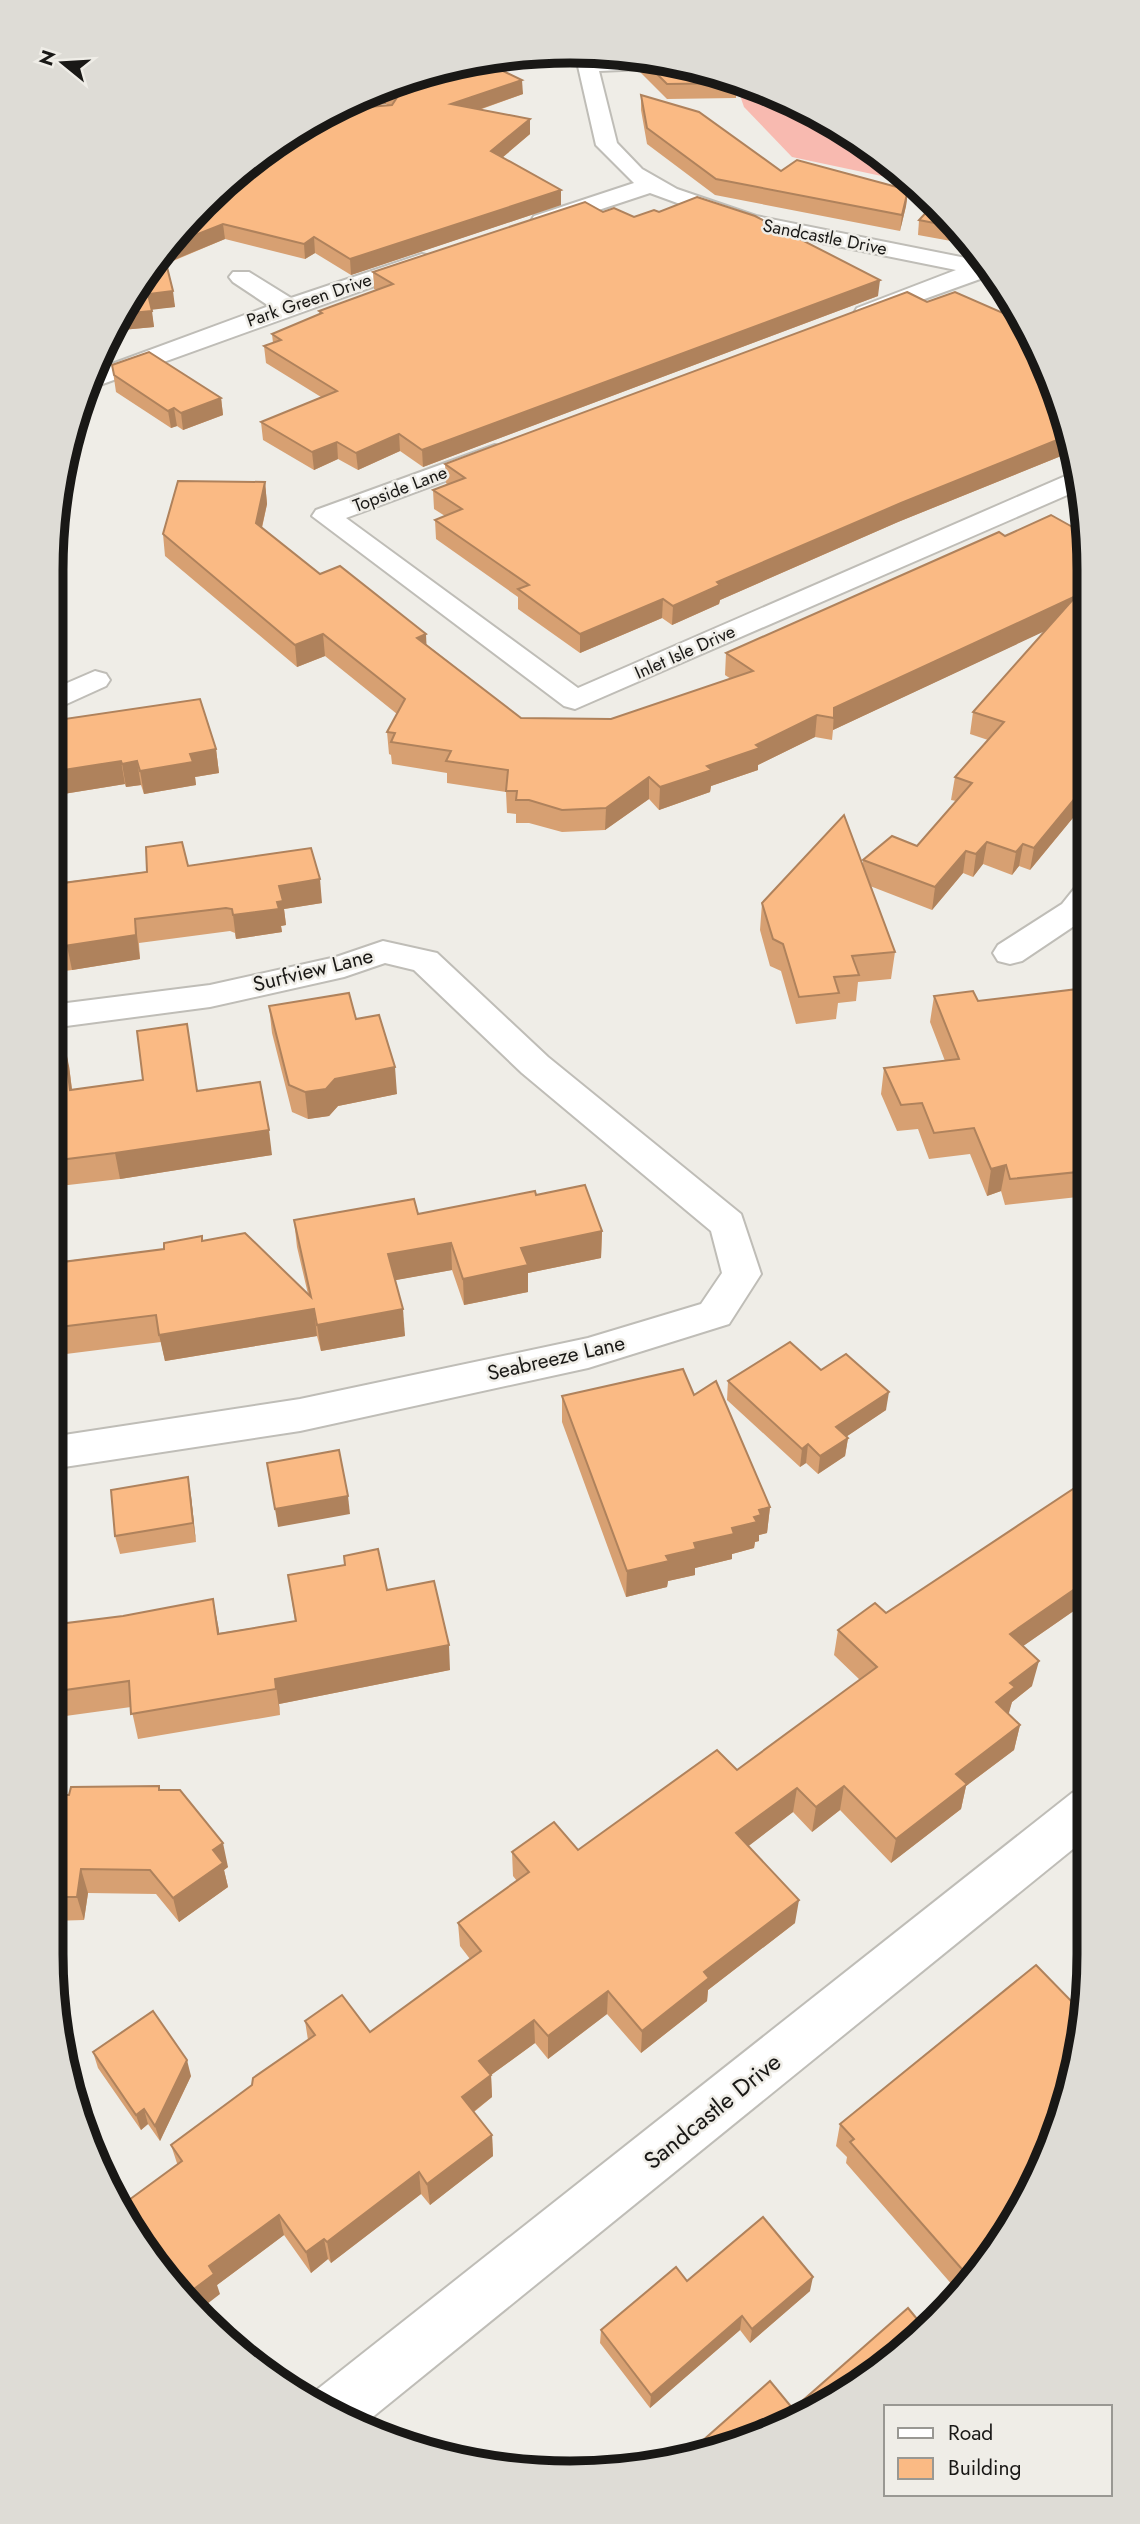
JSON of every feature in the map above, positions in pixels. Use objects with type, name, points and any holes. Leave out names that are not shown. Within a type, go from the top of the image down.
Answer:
[{"type":"street","name":"Sandcastle Drive","points":[[588,64],[602,134],[607,145],[634,174],[651,184],[690,203],[751,222],[976,267]]},
{"type":"street","points":[[519,229],[651,184]]},
{"type":"street","name":"Park Green Drive","points":[[102,377],[288,306],[442,255]]},
{"type":"street","points":[[841,322],[980,272]]},
{"type":"street","points":[[241,277],[288,306]]},
{"type":"street","name":"Topside Lane","points":[[327,516],[514,446]]},
{"type":"street","name":"Inlet Isle Drive","points":[[327,516],[575,701],[1069,484]]},
{"type":"street","points":[[63,696],[94,680]]},
{"type":"street","points":[[1010,953],[1077,907]]},
{"type":"street","name":"Surfview Lane","points":[[63,1015],[210,996],[344,966],[383,952],[425,961],[535,1065]]},
{"type":"street","name":"Seabreeze Lane","points":[[63,1451],[300,1415],[587,1353],[715,1314],[742,1274],[728,1224],[535,1065]]},
{"type":"street","name":"Sandcastle Drive","points":[[342,2407],[1077,1818]]},
{"type":"shaded area","points":[[739,92],[794,115],[824,131],[852,148],[891,178],[792,157],[744,107]]},
{"type":"building","points":[[504,67],[511,69],[503,71],[522,80],[451,104],[530,119],[491,151],[561,190],[350,259],[314,237],[304,244],[223,224],[187,238],[211,211],[288,148],[364,107],[392,105],[398,96],[395,95],[439,80]]},
{"type":"building","points":[[653,70],[712,83],[667,84]]},
{"type":"building","points":[[641,95],[699,112],[781,171],[797,160],[904,189],[908,192],[902,215],[716,179],[647,128]]},
{"type":"building","points":[[697,197],[755,216],[880,280],[422,450],[399,434],[356,453],[337,442],[312,452],[261,422],[337,391],[264,346],[281,340],[272,334],[322,313],[319,311],[393,284],[373,272],[585,202],[603,212],[614,208],[634,217],[654,210],[659,212]]},
{"type":"building","points":[[928,210],[941,224],[919,220]]},
{"type":"building","points":[[166,264],[173,291],[148,294],[152,311],[133,313]]},
{"type":"building","points":[[907,292],[927,302],[955,292],[1007,313],[1038,376],[1060,439],[717,582],[720,585],[673,606],[663,599],[580,634],[518,589],[529,585],[435,520],[462,509],[433,490],[465,478],[445,464]]},
{"type":"building","points":[[149,352],[221,398],[181,413],[174,408],[168,411],[114,375],[112,365]]},
{"type":"building","points":[[178,481],[265,482],[256,523],[320,574],[340,566],[426,634],[417,638],[521,718],[611,719],[753,671],[726,653],[999,532],[1005,536],[1051,515],[1075,529],[1077,570],[1077,796],[1034,848],[1023,844],[1016,852],[987,842],[976,854],[966,851],[935,887],[863,860],[892,836],[917,846],[972,783],[955,777],[1004,722],[973,712],[1076,596],[834,708],[834,718],[817,715],[756,745],[760,748],[707,766],[712,770],[660,787],[649,777],[606,808],[562,810],[529,800],[516,800],[517,791],[506,791],[508,770],[446,761],[451,751],[391,742],[395,733],[387,732],[405,699],[323,634],[295,645],[163,534]]},
{"type":"building","points":[[200,699],[216,749],[190,754],[193,762],[140,771],[137,761],[63,770],[63,719]]},
{"type":"building","points":[[844,815],[895,952],[852,956],[859,975],[834,977],[839,993],[799,997],[783,944],[773,939],[762,903]]},
{"type":"building","points":[[182,842],[188,866],[311,848],[320,879],[279,886],[283,901],[277,902],[279,909],[233,915],[232,909],[226,908],[135,919],[136,935],[63,946],[63,883],[147,872],[146,847]]},
{"type":"building","points":[[1077,989],[1077,1172],[1010,1179],[1006,1165],[991,1169],[974,1128],[934,1133],[922,1103],[901,1105],[884,1068],[959,1059],[934,996],[973,991],[978,1001]]},
{"type":"building","points":[[349,993],[356,1019],[379,1015],[395,1067],[335,1079],[326,1089],[305,1092],[289,1085],[269,1006]]},
{"type":"building","points":[[187,1024],[197,1091],[260,1082],[269,1130],[63,1160],[63,1041],[70,1090],[143,1080],[137,1031]]},
{"type":"building","points":[[585,1185],[602,1231],[521,1248],[528,1265],[463,1279],[451,1243],[388,1254],[403,1309],[317,1325],[314,1309],[159,1335],[156,1315],[63,1327],[63,1262],[164,1249],[164,1243],[202,1236],[202,1241],[245,1233],[311,1297],[294,1220],[414,1199],[418,1214],[535,1191],[536,1195]]},
{"type":"building","points":[[790,1342],[821,1370],[846,1354],[889,1392],[836,1427],[848,1438],[820,1456],[808,1444],[802,1449],[728,1381]]},
{"type":"building","points":[[683,1369],[694,1395],[716,1381],[770,1507],[759,1510],[761,1515],[754,1517],[757,1522],[732,1528],[734,1534],[694,1543],[696,1549],[666,1556],[669,1561],[627,1571],[562,1396]]},
{"type":"building","points":[[339,1450],[348,1496],[275,1509],[267,1463]]},
{"type":"building","points":[[188,1477],[193,1523],[115,1536],[111,1490]]},
{"type":"building","points":[[1077,1486],[1077,1587],[1010,1634],[1039,1661],[1010,1683],[1015,1687],[996,1702],[1020,1725],[956,1774],[967,1784],[896,1839],[844,1786],[816,1807],[797,1788],[736,1833],[799,1900],[704,1972],[709,1978],[642,2031],[608,1991],[548,2036],[534,2020],[479,2061],[491,2075],[462,2097],[492,2135],[427,2184],[419,2172],[327,2242],[324,2239],[306,2252],[279,2215],[209,2266],[214,2274],[192,2291],[148,2236],[127,2201],[182,2161],[171,2145],[252,2085],[253,2078],[315,2035],[305,2021],[342,1995],[370,2032],[481,1951],[458,1923],[529,1872],[512,1852],[554,1822],[578,1850],[717,1750],[737,1770],[877,1667],[838,1630],[875,1603],[886,1613]]},
{"type":"building","points":[[378,1549],[387,1590],[434,1581],[449,1645],[275,1679],[276,1689],[131,1714],[129,1681],[63,1690],[63,1624],[123,1616],[213,1599],[218,1634],[296,1621],[288,1575],[345,1565],[344,1556]]},
{"type":"building","points":[[159,1786],[159,1790],[180,1790],[223,1843],[213,1850],[223,1863],[173,1898],[150,1870],[81,1869],[77,1897],[63,1897],[63,1795],[69,1795],[71,1787]]},
{"type":"building","points":[[1036,1965],[1074,2004],[1060,2085],[1038,2148],[1009,2208],[964,2272],[850,2142],[854,2139],[840,2124]]},
{"type":"building","points":[[153,2011],[187,2060],[155,2126],[144,2109],[136,2115],[93,2052]]},
{"type":"building","points":[[763,2217],[813,2277],[752,2329],[742,2316],[651,2395],[601,2330],[676,2267],[687,2281]]},
{"type":"building","points":[[943,2297],[929,2313],[879,2356],[824,2393],[794,2409],[764,2422],[698,2445],[770,2381],[793,2409],[908,2308],[917,2319]]}]
